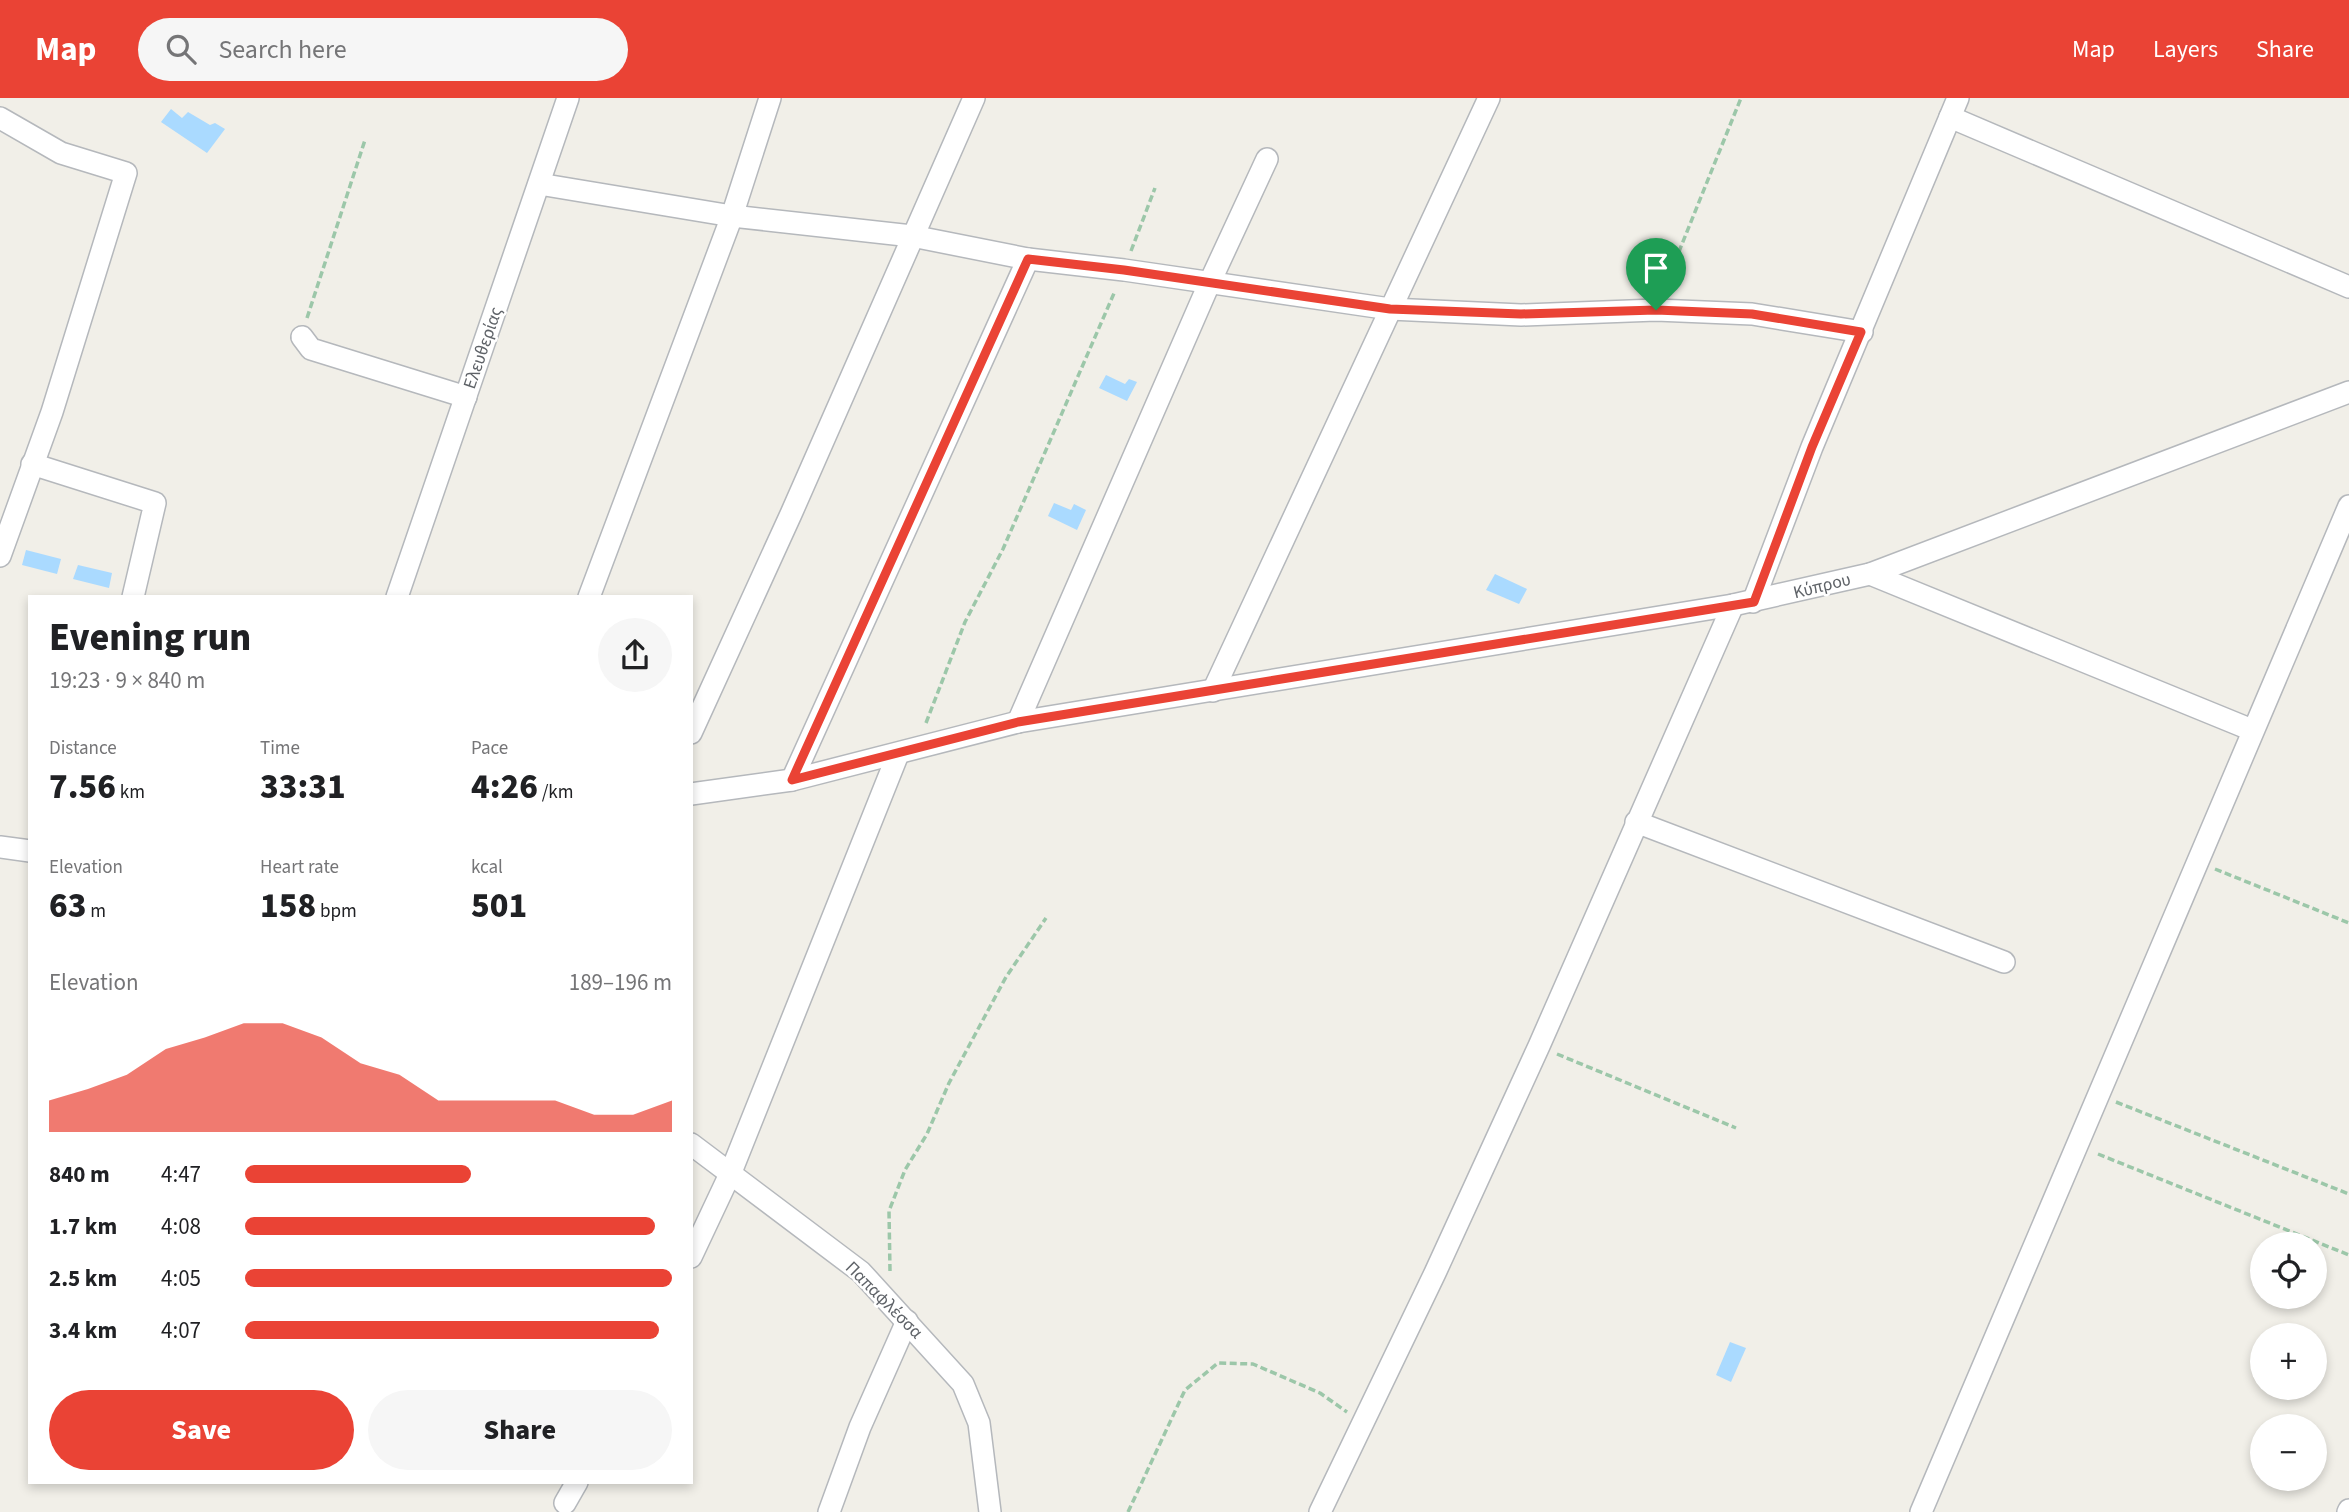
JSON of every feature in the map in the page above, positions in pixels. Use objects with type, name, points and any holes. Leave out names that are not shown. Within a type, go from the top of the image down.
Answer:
[{"type":"street","name":"Ελευθερίας","points":[[398,595],[568,98]]},
{"type":"street","points":[[590,595],[732,216],[770,98]]},
{"type":"street","points":[[693,729],[791,514],[974,98]]},
{"type":"street","points":[[1213,691],[1489,98]]},
{"type":"street","points":[[1320,1512],[1435,1273],[1539,1046],[1636,822],[1743,603],[1812,447],[1954,108],[2349,287]]},
{"type":"street","points":[[0,118],[61,153],[126,173],[52,412],[0,556]]},
{"type":"street","points":[[1018,722],[1209,284],[1267,159]]},
{"type":"street","points":[[539,184],[732,216],[912,236],[1028,259],[1124,270],[1390,309],[1521,314],[1656,310],[1752,314],[1861,332]]},
{"type":"street","points":[[792,780],[1028,259]]},
{"type":"street","points":[[302,337],[311,349],[466,397]]},
{"type":"street","name":"Κύπρου","points":[[693,794],[792,780],[1018,722],[1743,603],[1870,574],[2349,392]]},
{"type":"street","points":[[32,464],[155,503],[133,595]]},
{"type":"street","points":[[1921,1512],[2079,1147],[2196,861],[2349,506]]},
{"type":"street","points":[[1870,574],[2252,730]]},
{"type":"street","points":[[693,1253],[731,1172],[908,751]]},
{"type":"street","points":[[1636,822],[2004,962]]},
{"type":"street","points":[[0,847],[28,851]]},
{"type":"street","name":"Παπαφλέσσα","points":[[693,1145],[861,1272],[963,1384],[979,1423],[989,1512]]},
{"type":"street","points":[[829,1512],[856,1437],[906,1321]]},
{"type":"street","points":[[565,1503],[576,1484]]},
{"type":"path","points":[[1656,310],[1741,98]]},
{"type":"path","points":[[302,337],[365,140]]},
{"type":"path","points":[[908,751],[965,622],[1003,550],[1124,270],[1155,188]]},
{"type":"path","points":[[2196,861],[2349,923]]},
{"type":"path","points":[[890,1302],[889,1211],[905,1170],[927,1134],[949,1083],[1006,977],[1046,918]]},
{"type":"path","points":[[1539,1046],[1735,1128]]},
{"type":"path","points":[[2100,1096],[2349,1194]]},
{"type":"path","points":[[2079,1147],[2349,1255]]},
{"type":"path","points":[[1128,1512],[1185,1390],[1217,1363],[1253,1364],[1320,1394],[1344,1409],[1359,1427]]},
{"type":"water","points":[[171,109],[182,118],[188,112],[210,125],[215,123],[225,129],[207,153],[161,122]]},
{"type":"water","points":[[1106,375],[1125,384],[1129,379],[1137,382],[1127,401],[1099,388]]},
{"type":"water","points":[[1054,503],[1071,510],[1074,504],[1086,510],[1077,530],[1048,516]]},
{"type":"water","points":[[26,550],[61,559],[57,574],[22,565]]},
{"type":"water","points":[[78,565],[112,573],[109,588],[73,579]]},
{"type":"water","points":[[1495,574],[1527,589],[1519,604],[1486,590]]},
{"type":"water","points":[[1730,1342],[1746,1348],[1731,1382],[1716,1375]]},
{"type":"route","points":[[1028,259],[1124,270],[1390,309],[1521,314],[1656,310],[1752,314],[1861,332],[1812,447],[1754,602],[1018,722],[792,780],[1028,259]]}]
